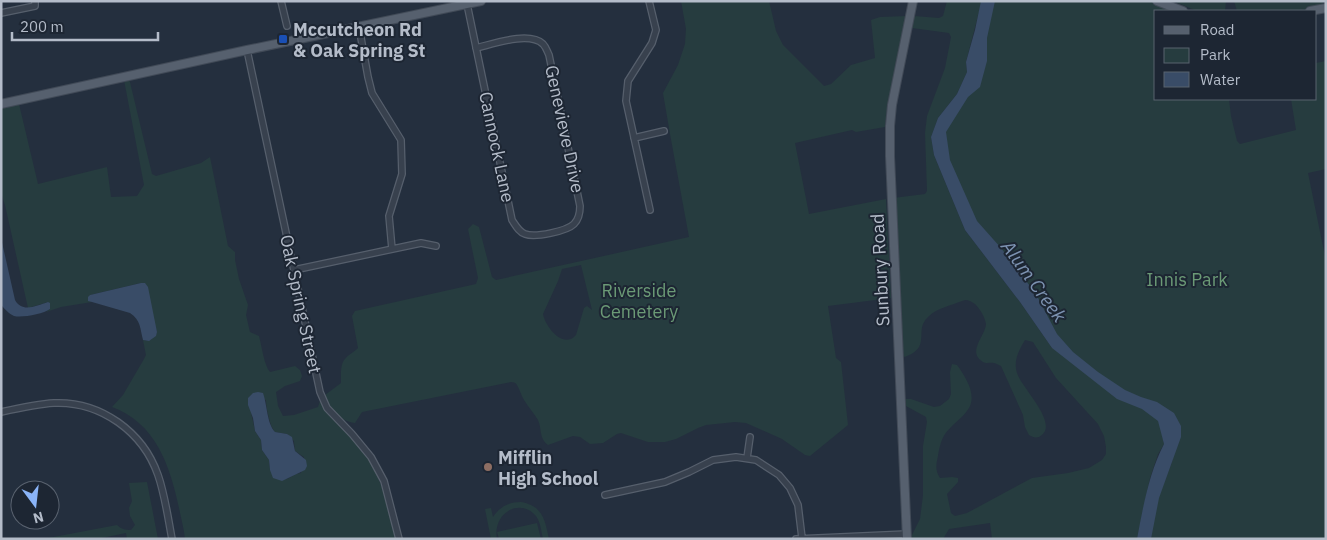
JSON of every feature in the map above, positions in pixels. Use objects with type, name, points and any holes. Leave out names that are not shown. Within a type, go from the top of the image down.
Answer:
[{"type":"main road","points":[[1,104],[481,1]]},
{"type":"main road","name":"Sunbury Road","points":[[907,536],[890,126],[895,88],[913,1]]},
{"type":"main road","points":[[1157,1],[1180,10]]},
{"type":"street","points":[[281,1],[287,26]]},
{"type":"street","points":[[649,1],[656,30],[652,43],[628,81],[626,101],[650,210]]},
{"type":"street","points":[[1,13],[35,3]]},
{"type":"street","name":"Cannock Lane","points":[[467,4],[512,220],[517,229],[526,234],[535,235],[565,230],[574,224]]},
{"type":"street","points":[[359,26],[372,92],[401,140],[402,174],[389,216],[392,249]]},
{"type":"street","name":"Genevieve Drive","points":[[476,48],[524,38],[534,39],[544,45],[549,54],[580,206],[579,216],[574,224]]},
{"type":"street","name":"Oak Spring Street","points":[[247,50],[320,392],[328,408],[371,457],[384,481],[399,539]]},
{"type":"street","points":[[634,138],[664,131]]},
{"type":"street","points":[[294,270],[421,243],[436,246]]},
{"type":"street","points":[[1,412],[56,403],[87,407],[114,419],[136,437],[152,460],[158,475],[172,539]]},
{"type":"street","points":[[746,458],[750,437]]},
{"type":"street","points":[[605,495],[665,482],[713,460],[736,457],[756,460],[779,475],[790,488],[798,505],[802,538]]},
{"type":"street","points":[[796,539],[907,536]]},
{"type":"green space","name":"Riverside Cemetery","points":[[681,1],[769,1],[776,31],[783,45],[824,86],[831,84],[851,65],[875,58],[871,20],[880,17],[907,16],[885,127],[856,132],[852,130],[795,143],[809,214],[886,199],[891,298],[828,306],[836,358],[841,362],[848,425],[810,456],[805,455],[782,439],[746,423],[735,422],[706,425],[665,442],[648,442],[621,433],[603,443],[590,444],[580,437],[573,436],[548,445],[542,437],[538,420],[524,400],[516,384],[511,382],[362,412],[355,423],[344,420],[336,414],[325,395],[341,383],[343,361],[358,348],[352,316],[355,311],[476,284],[478,278],[468,229],[473,224],[479,227],[492,277],[496,280],[689,237],[663,93],[678,65],[685,44],[686,29]],"holes":[[[581,265],[592,310],[587,306],[584,308],[576,335],[571,339],[560,338],[551,330],[543,314],[562,269]]]},
{"type":"green space","name":"Innis Park","points":[[947,1],[1165,1],[1174,10],[1154,10],[1154,100],[1229,100],[1237,141],[1240,144],[1296,130],[1291,100],[1317,100],[1317,63],[1326,61],[1326,169],[1308,173],[1326,261],[1326,539],[1145,539],[1159,489],[1162,488],[1173,459],[1161,429],[1164,444],[1158,454],[1150,478],[1137,539],[992,539],[990,523],[949,529],[943,539],[912,539],[911,537],[920,519],[923,495],[923,446],[927,422],[926,417],[906,406],[904,402],[905,399],[911,399],[934,407],[940,406],[949,399],[951,394],[950,372],[952,364],[957,365],[963,374],[969,385],[972,397],[967,412],[944,436],[937,462],[940,478],[958,478],[958,482],[947,494],[951,513],[955,516],[967,513],[1032,478],[1089,468],[1102,460],[1106,454],[1104,436],[1098,424],[1056,378],[1033,342],[1025,340],[1016,360],[1016,369],[1020,379],[1042,412],[1046,428],[1039,437],[1029,435],[1025,427],[1023,415],[1001,366],[995,363],[984,363],[978,358],[976,348],[986,324],[980,311],[970,301],[964,300],[932,313],[923,324],[918,349],[908,356],[904,357],[903,355],[893,198],[925,194],[927,191],[925,133],[927,116],[945,68],[951,37],[949,33],[912,28],[914,16],[939,18],[943,16]],"holes":[[[980,8],[979,63],[943,128],[940,159],[1002,269],[1052,348],[1020,302],[965,230],[934,155],[931,137],[938,118],[957,94],[967,72],[966,62]]]},
{"type":"green space","points":[[1173,1],[1226,1],[1225,10],[1195,10]]},
{"type":"green space","points":[[1234,1],[1323,1],[1322,6],[1303,10],[1237,10]]},
{"type":"green space","points":[[129,78],[152,174],[156,176],[201,163],[210,157],[228,246],[235,252],[239,279],[248,305],[246,315],[250,332],[259,336],[270,372],[295,366],[300,370],[302,376],[300,381],[285,386],[276,392],[278,406],[283,416],[294,415],[318,407],[320,401],[328,414],[354,439],[373,466],[387,501],[396,539],[185,539],[171,477],[159,448],[140,424],[127,414],[112,407],[123,395],[146,355],[143,340],[152,339],[157,332],[141,283],[90,295],[88,300],[92,302],[61,307],[46,312],[50,309],[48,302],[28,308],[5,205],[1,196],[1,108],[19,104],[38,184],[107,167],[111,197],[137,196],[144,185],[124,80]],"holes":[[[248,398],[266,400],[271,426],[275,432],[287,434],[294,441],[295,451],[304,457],[301,473],[287,479],[270,470],[269,460],[262,450],[261,440],[255,431]]]},
{"type":"green space","points":[[147,482],[158,539],[127,539],[126,533],[97,539],[43,539],[117,525],[123,529],[131,530],[135,525],[130,516],[129,508],[132,501],[129,483]]},
{"type":"green space","points":[[521,502],[534,507],[542,515],[549,539],[543,539],[540,524],[530,510],[515,508],[503,515],[497,530],[497,539],[491,539],[485,509],[491,508],[493,517],[498,510],[505,506]]},
{"type":"green space","points":[[537,523],[541,539],[499,539],[497,532]]},
{"type":"water","points":[[981,1],[995,1],[987,38],[987,61],[980,87],[968,97],[946,132],[950,160],[977,221],[1001,248],[1036,294],[1057,334],[1073,352],[1098,372],[1125,390],[1157,402],[1174,413],[1181,426],[1181,437],[1159,498],[1151,539],[1137,539],[1150,478],[1164,444],[1158,421],[1142,409],[1117,399],[1052,348],[1020,302],[965,230],[934,155],[931,137],[938,118],[957,94],[967,72],[966,62]]},
{"type":"water","points":[[1,238],[15,300],[18,304],[25,307],[34,307],[48,302],[50,303],[50,309],[47,311],[27,316],[14,316],[1,305]]},
{"type":"water","points":[[145,283],[148,287],[157,332],[156,336],[149,341],[143,340],[138,322],[130,313],[88,301],[90,295]]},
{"type":"water","points":[[253,393],[263,393],[272,428],[275,432],[292,437],[295,451],[306,460],[307,466],[305,470],[282,481],[273,478],[269,460],[262,450],[261,440],[255,431],[248,398]]},
{"type":"place","name":"Mccutcheon Rd & Oak Spring St","points":[[283,39]]},
{"type":"place","name":"Mifflin High School","points":[[488,467]]},
{"type":"water label","name":"Alum Creek","points":[[1034,281]]}]
